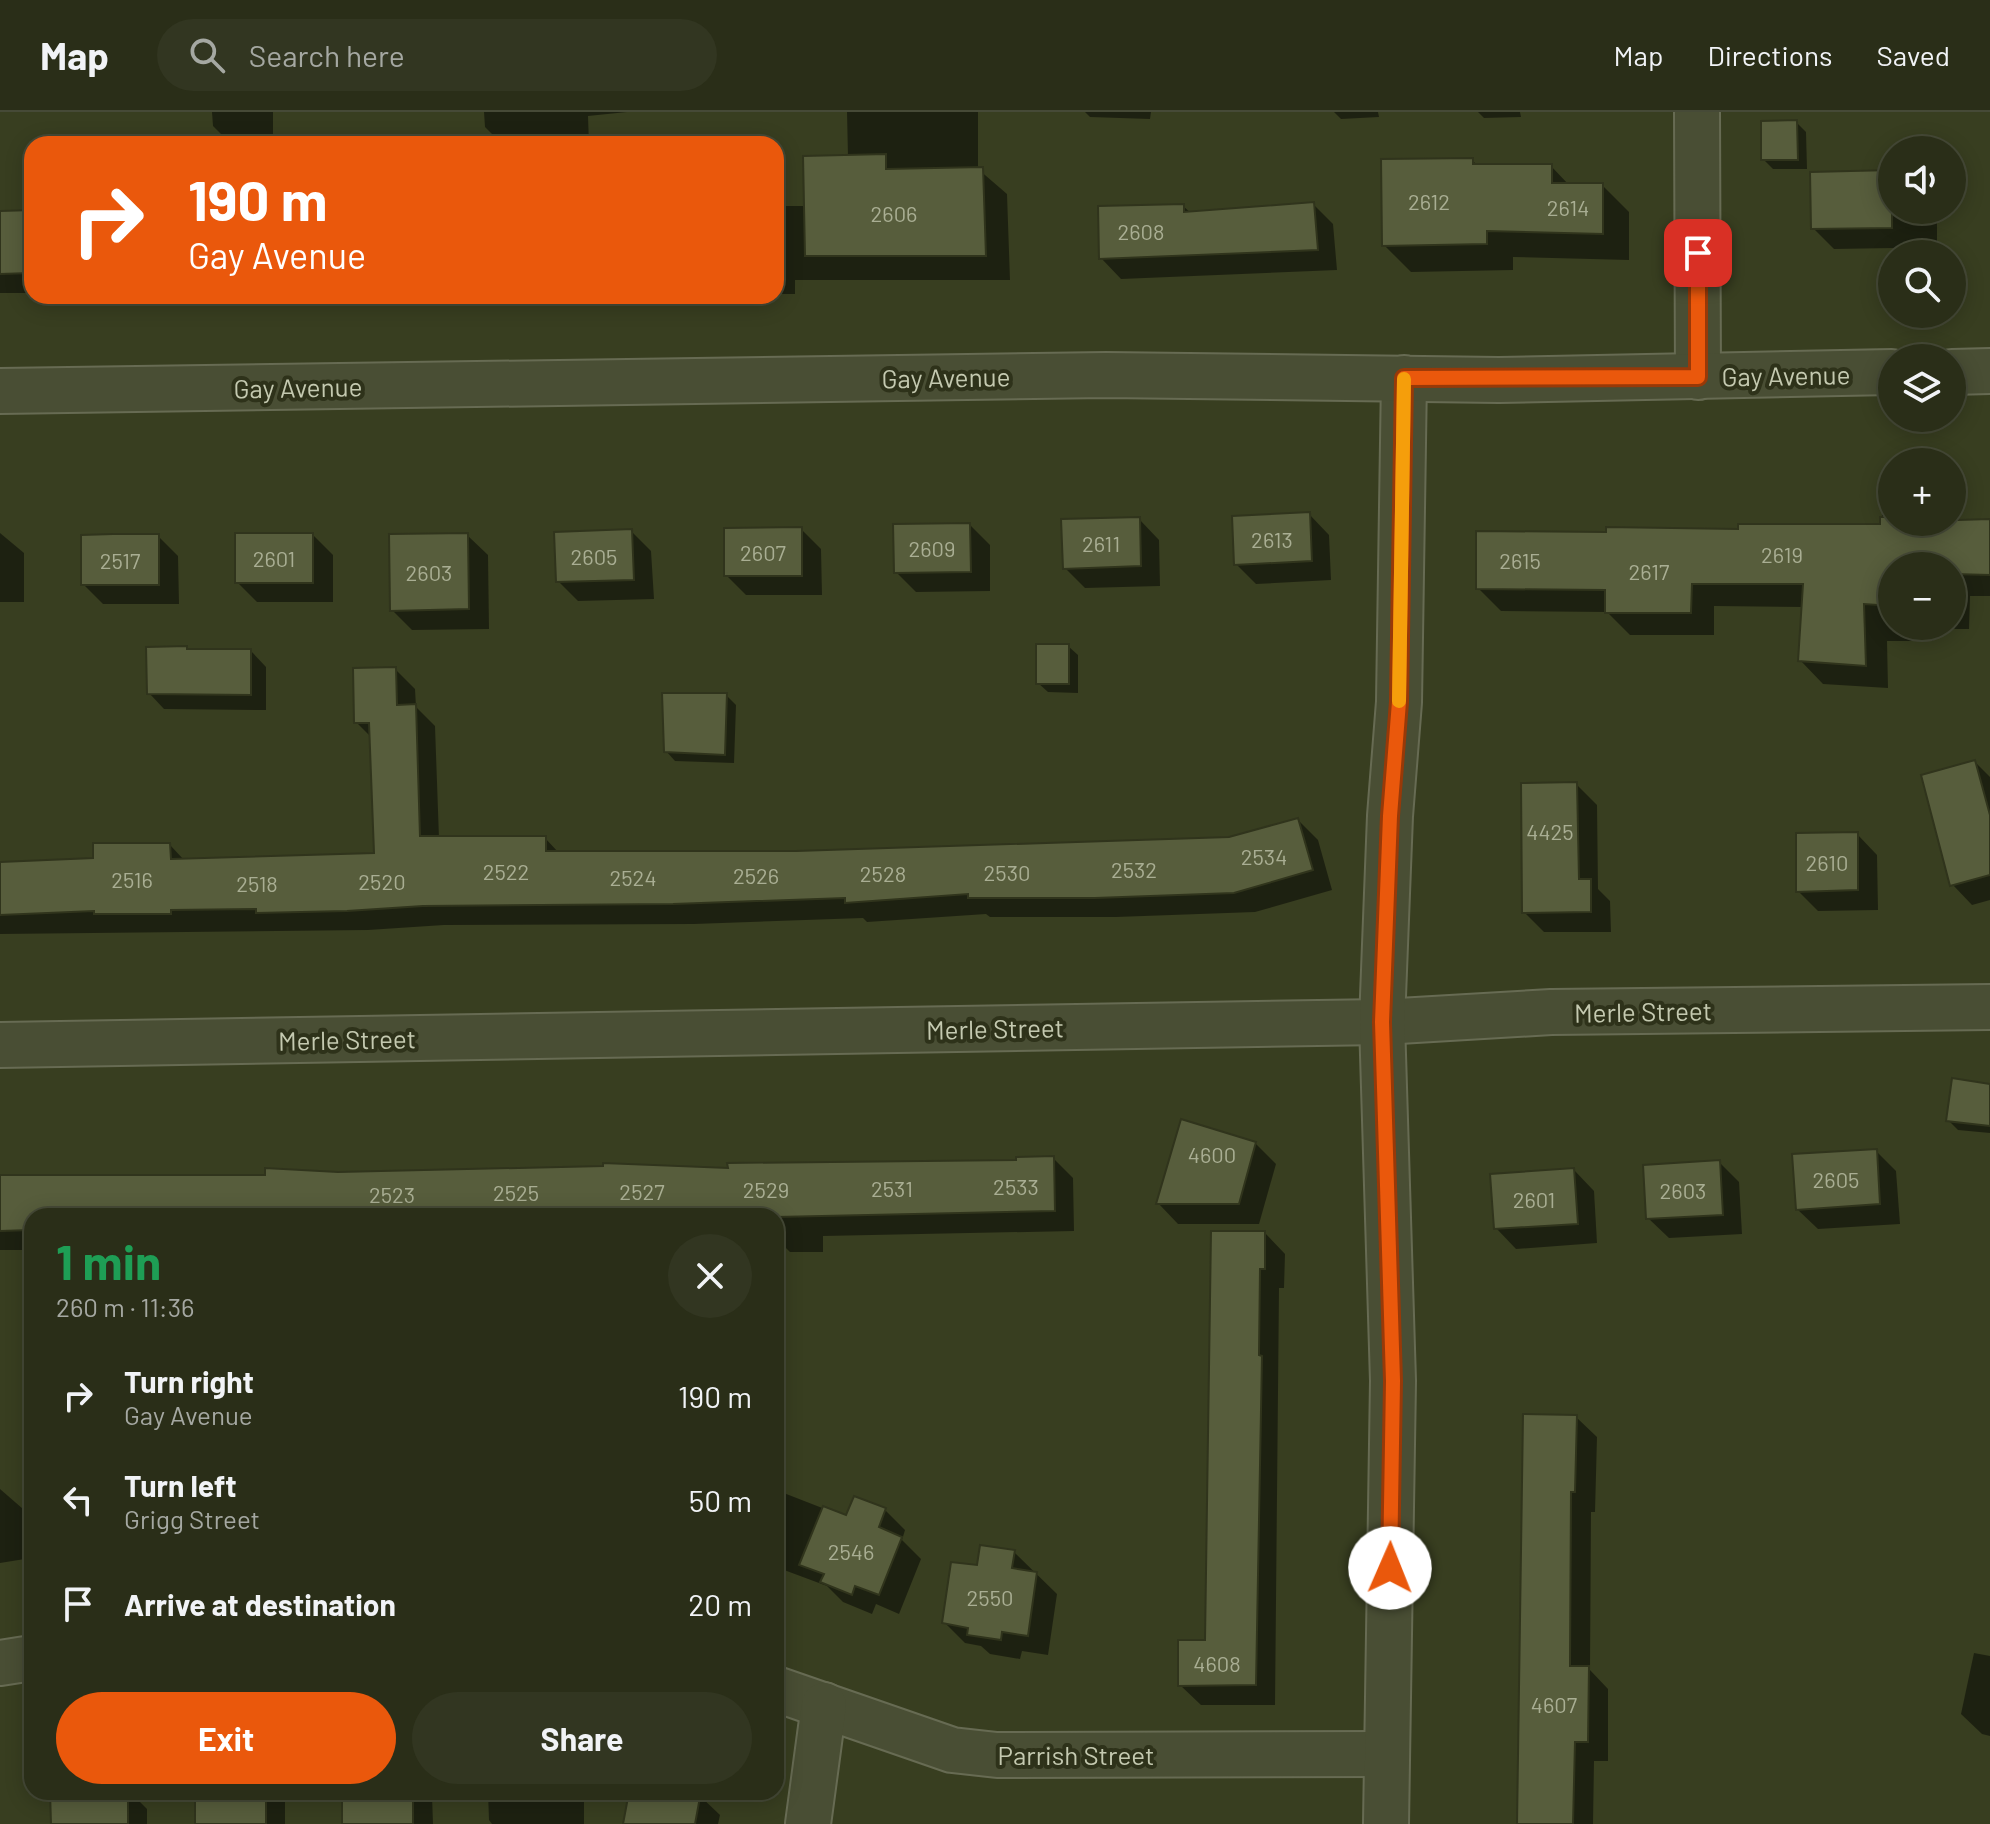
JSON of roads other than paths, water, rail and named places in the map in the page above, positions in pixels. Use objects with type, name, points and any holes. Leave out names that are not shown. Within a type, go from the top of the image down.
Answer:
[{"type":"street","points":[[1697,112],[1698,377]]},
{"type":"street","points":[[1966,372],[1990,371]]},
{"type":"street","name":"Gay Avenue","points":[[0,391],[1106,375],[1698,377],[1878,372]]},
{"type":"street","points":[[1386,1824],[1393,1381],[1382,1022],[1390,816],[1399,702],[1404,378]]},
{"type":"street","name":"Merle Street","points":[[0,1045],[1382,1022],[1551,1012],[1990,1007]]},
{"type":"street","points":[[0,1663],[24,1659]]},
{"type":"street","name":"Parrish Street","points":[[784,1692],[952,1750],[997,1755],[1387,1754]]},
{"type":"street","points":[[808,1824],[824,1705]]}]
